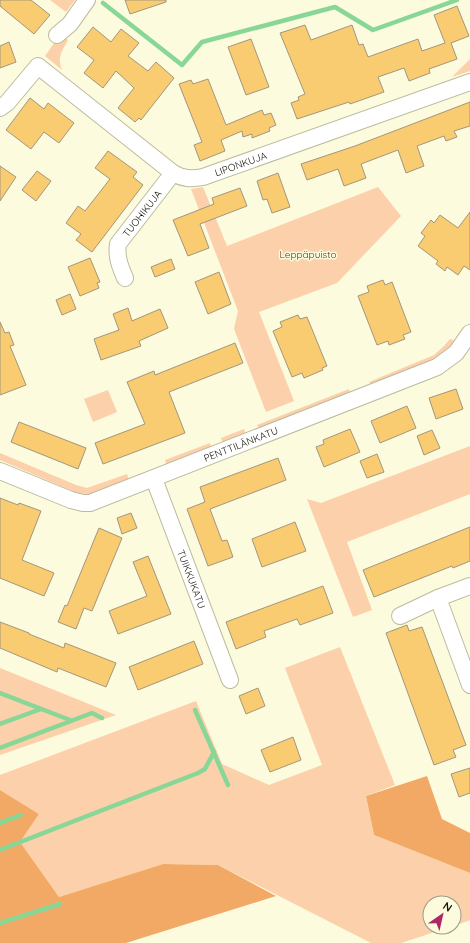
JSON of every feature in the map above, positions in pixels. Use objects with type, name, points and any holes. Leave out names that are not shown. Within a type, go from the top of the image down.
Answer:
[{"type":"street","points":[[57,34],[70,24],[87,0]]},
{"type":"street","name":"LIPONKUJA","points":[[0,108],[7,104],[38,66],[173,173],[190,179],[203,177],[470,82]]},
{"type":"street","name":"TUOHIKUJA","points":[[125,278],[117,258],[118,244],[173,173]]},
{"type":"street","name":"PENTTILÄNKATU","points":[[0,471],[71,500],[87,504],[154,479],[436,367],[456,353],[470,333]]},
{"type":"street","name":"TUIKKUKATU","points":[[154,479],[230,680]]},
{"type":"street","points":[[400,616],[438,598],[470,586]]},
{"type":"street","points":[[438,598],[470,685]]},
{"type":"green space","points":[[50,0],[75,0],[66,12]]},
{"type":"green space","points":[[62,35],[68,40],[60,58],[62,70],[45,56],[59,36]]},
{"type":"green space","points":[[470,59],[470,71],[452,77]]},
{"type":"green space","name":"Leppäpuisto","points":[[203,187],[227,246],[378,187],[401,216],[337,283],[259,312],[294,401],[266,412],[234,329],[238,311],[191,189]]},
{"type":"green space","points":[[450,339],[453,340],[454,343],[441,357],[372,386],[369,382],[434,355]]},
{"type":"green space","points":[[349,389],[350,393],[259,429],[257,425]]},
{"type":"green space","points":[[108,390],[117,412],[93,422],[84,399]]},
{"type":"green space","points":[[244,429],[246,435],[223,444],[221,438]]},
{"type":"green space","points":[[210,443],[212,449],[167,466],[165,460]]},
{"type":"green space","points":[[470,446],[470,494],[347,542],[372,610],[353,617],[307,499],[321,503]]},
{"type":"green space","points":[[0,453],[76,485],[87,488],[127,474],[129,480],[91,495],[77,493],[0,460]]},
{"type":"green space","points":[[340,647],[395,785],[366,796],[374,835],[470,873],[470,920],[462,923],[462,895],[422,895],[422,935],[426,935],[401,943],[371,943],[218,865],[163,864],[59,897],[20,842],[39,814],[0,790],[0,775],[196,701],[222,764],[269,785],[322,765],[285,668]]},
{"type":"green space","points":[[0,668],[116,715],[0,755]]},
{"type":"shaded area","points":[[427,776],[442,819],[470,833],[470,873],[374,835],[366,796]]},
{"type":"shaded area","points":[[0,790],[39,814],[20,842],[59,897],[163,864],[218,865],[276,896],[126,943],[0,943]]},
{"type":"building","points":[[0,0],[31,0],[50,15],[34,34],[0,6]]},
{"type":"building","points":[[125,0],[166,0],[166,2],[130,14]]},
{"type":"building","points":[[457,6],[469,36],[451,43],[457,59],[429,69],[430,73],[409,81],[404,68],[378,77],[384,92],[350,104],[349,102],[297,119],[291,103],[299,100],[298,97],[305,94],[280,33],[305,25],[311,40],[352,25],[359,45],[363,44],[368,57],[418,39],[422,51],[445,43],[434,15]]},
{"type":"building","points":[[93,27],[111,42],[121,29],[139,43],[128,56],[148,71],[156,62],[174,78],[141,120],[139,118],[135,122],[118,108],[134,88],[116,71],[103,88],[84,73],[94,60],[77,47]]},
{"type":"building","points":[[251,39],[269,87],[246,95],[228,47]]},
{"type":"building","points":[[9,42],[16,62],[0,68],[0,46]]},
{"type":"building","points":[[208,79],[226,125],[262,110],[264,115],[271,113],[276,125],[269,128],[270,131],[252,138],[252,134],[243,137],[242,131],[221,140],[225,151],[200,161],[194,145],[202,142],[179,84],[191,80],[193,84]]},
{"type":"building","points":[[30,98],[44,109],[48,103],[74,123],[59,143],[44,132],[31,149],[6,130]]},
{"type":"building","points":[[470,102],[470,126],[454,131],[457,137],[446,141],[444,136],[417,146],[424,166],[406,173],[398,150],[361,164],[366,178],[344,186],[338,169],[307,180],[301,164],[355,146]]},
{"type":"building","points":[[108,151],[137,172],[133,177],[143,185],[92,252],[76,240],[81,234],[66,223],[78,206],[85,211],[110,179],[95,168]]},
{"type":"building","points":[[0,166],[16,177],[0,201]]},
{"type":"building","points":[[37,171],[51,181],[36,201],[22,190]]},
{"type":"building","points":[[278,173],[290,207],[272,213],[267,199],[263,200],[257,181]]},
{"type":"building","points":[[240,188],[247,206],[200,224],[209,248],[188,256],[173,220],[214,204],[212,198]]},
{"type":"building","points":[[470,212],[470,270],[464,266],[458,275],[447,267],[445,271],[436,264],[438,261],[418,246],[425,236],[421,233],[431,220],[434,223],[440,215],[458,228]]},
{"type":"building","points":[[90,258],[100,282],[97,283],[99,288],[80,296],[68,267]]},
{"type":"building","points":[[171,259],[175,269],[155,277],[151,267]]},
{"type":"building","points":[[219,272],[231,304],[208,314],[195,282]]},
{"type":"building","points":[[383,280],[385,285],[392,282],[411,332],[403,335],[405,339],[389,345],[388,341],[377,345],[358,296],[369,292],[367,286]]},
{"type":"building","points":[[70,294],[76,309],[62,315],[56,300]]},
{"type":"building","points":[[128,308],[132,321],[160,309],[168,328],[139,341],[141,346],[101,360],[94,339],[119,330],[113,314]]},
{"type":"building","points":[[298,315],[300,319],[307,317],[327,366],[322,368],[323,370],[304,378],[302,373],[292,377],[273,331],[282,327],[280,322]]},
{"type":"building","points":[[0,322],[5,333],[9,332],[14,345],[10,346],[26,385],[0,395]]},
{"type":"building","points":[[235,343],[243,363],[169,392],[185,433],[103,464],[95,443],[145,424],[127,382],[154,371],[155,375]]},
{"type":"building","points":[[456,389],[463,409],[436,419],[429,398]]},
{"type":"building","points":[[407,406],[416,428],[380,443],[371,421]]},
{"type":"building","points":[[19,422],[86,448],[78,469],[11,442]]},
{"type":"building","points":[[350,429],[360,452],[324,467],[316,447],[324,444],[323,440]]},
{"type":"building","points":[[432,430],[440,448],[424,455],[417,436]]},
{"type":"building","points":[[377,454],[384,472],[367,478],[360,461]]},
{"type":"building","points":[[278,458],[286,480],[210,509],[222,541],[227,540],[233,557],[208,566],[187,509],[205,502],[200,487]]},
{"type":"building","points":[[0,498],[18,505],[19,503],[41,511],[22,560],[54,573],[44,596],[0,578]]},
{"type":"building","points":[[131,513],[137,528],[122,534],[117,518]]},
{"type":"building","points":[[295,522],[306,551],[262,567],[252,539]]},
{"type":"building","points":[[470,527],[470,561],[453,568],[452,566],[374,597],[363,570]]},
{"type":"building","points":[[99,528],[122,538],[92,611],[84,608],[76,629],[58,622],[65,605],[67,606]]},
{"type":"building","points":[[148,556],[171,614],[118,634],[109,611],[147,596],[133,562]]},
{"type":"building","points":[[323,586],[333,613],[300,625],[297,619],[264,631],[266,637],[236,649],[226,622]]},
{"type":"building","points":[[0,622],[64,648],[65,643],[116,663],[106,687],[58,668],[57,672],[0,648]]},
{"type":"building","points":[[407,625],[409,631],[422,627],[466,745],[453,750],[456,757],[434,765],[386,633]]},
{"type":"building","points":[[194,641],[203,664],[138,690],[129,667]]},
{"type":"building","points":[[258,688],[265,706],[246,714],[239,696]]},
{"type":"building","points":[[293,737],[301,760],[270,772],[261,750]]},
{"type":"building","points":[[470,768],[470,793],[459,797],[451,774]]},
{"type":"waterway","points":[[103,3],[182,65],[202,42],[335,7],[373,30],[457,0]]},
{"type":"waterway","points":[[0,693],[70,720]]},
{"type":"waterway","points":[[0,724],[41,709]]},
{"type":"waterway","points":[[195,710],[228,785]]},
{"type":"waterway","points":[[0,748],[92,713],[102,718]]},
{"type":"waterway","points":[[0,850],[198,773],[205,769],[214,752]]},
{"type":"waterway","points":[[0,823],[21,815]]},
{"type":"waterway","points":[[0,923],[60,904]]}]
